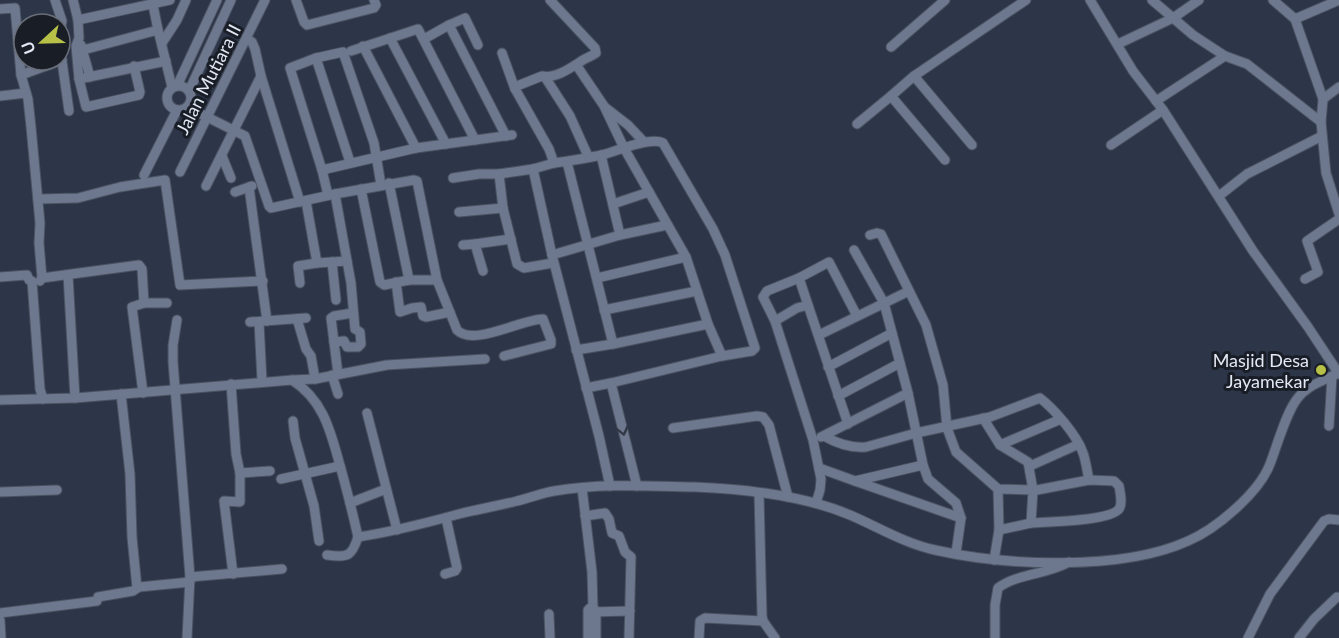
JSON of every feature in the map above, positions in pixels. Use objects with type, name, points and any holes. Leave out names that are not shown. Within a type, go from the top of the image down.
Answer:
[{"type":"street","points":[[73,0],[78,20],[79,38],[90,77]]},
{"type":"street","points":[[78,20],[170,0]]},
{"type":"street","points":[[162,43],[177,20],[186,0]]},
{"type":"street","points":[[177,110],[167,100],[168,93],[175,87],[217,0]]},
{"type":"street","points":[[187,107],[190,101],[189,91],[231,0]]},
{"type":"street","name":"Jalan Mutiara II","points":[[180,172],[265,0]]},
{"type":"street","points":[[296,0],[307,25],[374,8],[376,5],[374,0]]},
{"type":"street","points":[[515,88],[580,63],[594,55],[596,50],[550,0]]},
{"type":"street","points":[[891,47],[945,0]]},
{"type":"street","points":[[857,124],[914,76],[1026,0]]},
{"type":"street","points":[[1090,0],[1133,71],[1163,110],[1253,251],[1308,327],[1336,374],[1329,426]]},
{"type":"street","points":[[1152,0],[1200,40],[1226,56],[1247,64],[1321,122]]},
{"type":"street","points":[[1118,44],[1173,18],[1199,0]]},
{"type":"street","points":[[1273,0],[1295,19],[1323,99],[1321,122],[1326,173],[1339,214]]},
{"type":"street","points":[[1295,19],[1339,0]]},
{"type":"street","points":[[153,2],[166,61],[175,87]]},
{"type":"street","points":[[0,9],[15,8],[21,75],[31,127],[40,223],[42,278]]},
{"type":"street","points":[[424,39],[465,18],[478,45]]},
{"type":"street","points":[[322,170],[416,148],[509,136],[449,25]]},
{"type":"street","points":[[351,51],[416,28],[419,30],[475,140]]},
{"type":"street","points":[[83,50],[158,30]]},
{"type":"street","points":[[79,38],[76,46],[79,79],[87,107],[136,97],[140,92],[134,66]]},
{"type":"street","points":[[390,38],[447,144]]},
{"type":"street","points":[[247,39],[252,42],[255,49],[261,76],[303,201],[317,263]]},
{"type":"street","points":[[363,46],[416,148]]},
{"type":"street","points":[[334,342],[344,341],[347,347],[360,346],[360,332],[355,329],[351,283],[332,194],[322,170],[290,69],[291,66],[343,52],[374,143],[409,280]]},
{"type":"street","points":[[502,53],[515,88],[555,163]]},
{"type":"street","points":[[1156,101],[1226,56]]},
{"type":"street","points":[[316,58],[350,162]]},
{"type":"street","points":[[79,79],[166,61]]},
{"type":"street","points":[[580,63],[624,148],[686,257],[708,324],[722,357]]},
{"type":"street","points":[[21,75],[29,72]]},
{"type":"street","points":[[64,72],[69,111]]},
{"type":"street","points":[[206,186],[261,76]]},
{"type":"street","points":[[914,76],[972,145]]},
{"type":"street","points":[[545,77],[570,116],[588,156]]},
{"type":"street","points":[[175,87],[184,86],[189,91]]},
{"type":"street","points":[[1323,99],[1339,87]]},
{"type":"street","points":[[0,96],[26,93]]},
{"type":"street","points":[[891,96],[945,160]]},
{"type":"street","points":[[604,106],[628,125],[644,142]]},
{"type":"street","points":[[144,175],[177,110],[187,107],[245,136],[270,207],[385,184],[417,181],[437,280],[457,330],[466,336],[497,331],[542,318],[551,342],[504,356]]},
{"type":"street","points":[[1111,145],[1163,110]]},
{"type":"street","points":[[1219,196],[1247,174],[1322,136]]},
{"type":"street","points":[[453,178],[533,169],[601,155],[644,142],[663,143],[713,229],[725,255],[755,348],[752,351],[586,388]]},
{"type":"street","points":[[601,155],[620,235]]},
{"type":"street","points":[[222,156],[231,178]]},
{"type":"street","points":[[567,162],[613,344]]},
{"type":"street","points":[[533,169],[553,259],[610,486]]},
{"type":"street","points":[[499,174],[503,208],[511,239],[519,266],[525,268],[587,244],[667,225]]},
{"type":"street","points":[[38,199],[78,198],[120,187],[165,180],[180,285],[262,281]]},
{"type":"street","points":[[235,192],[262,183]]},
{"type":"street","points":[[249,188],[262,281],[259,321],[262,381]]},
{"type":"street","points":[[361,189],[379,280],[384,285],[409,280],[437,280]]},
{"type":"street","points":[[613,204],[649,192]]},
{"type":"street","points":[[459,212],[503,208]]},
{"type":"street","points":[[1305,279],[1318,272],[1307,247],[1308,239],[1339,219]]},
{"type":"street","points":[[870,235],[881,234],[926,325],[940,375],[947,428],[959,456],[998,489],[1033,490],[1089,480],[1118,483],[1121,504],[1114,512],[1093,519],[1031,524],[999,530]]},
{"type":"street","points":[[463,245],[511,239]]},
{"type":"street","points":[[475,244],[483,271]]},
{"type":"street","points":[[854,250],[884,303],[908,393],[923,465],[929,481],[953,499],[960,518],[957,553]]},
{"type":"street","points":[[597,278],[686,257]]},
{"type":"street","points":[[300,283],[298,266],[347,261]]},
{"type":"street","points":[[332,262],[336,300]]},
{"type":"street","points":[[816,503],[820,490],[819,468],[813,440],[775,321],[763,297],[764,294],[828,262],[857,316]]},
{"type":"street","points":[[0,277],[27,275],[29,280],[42,281],[42,278],[141,266],[144,303]]},
{"type":"street","points":[[68,275],[75,398]]},
{"type":"street","points":[[799,278],[848,424]]},
{"type":"street","points":[[32,281],[40,389],[43,399]]},
{"type":"street","points":[[396,282],[400,312],[418,307],[426,317],[450,312]]},
{"type":"street","points":[[604,310],[697,291]]},
{"type":"street","points":[[819,335],[909,291]]},
{"type":"street","points":[[143,393],[132,307],[144,303],[167,303]]},
{"type":"street","points":[[775,321],[808,304]]},
{"type":"street","points":[[339,394],[335,375],[332,317],[353,313]]},
{"type":"street","points":[[259,321],[301,318],[306,349],[311,356],[315,378]]},
{"type":"street","points":[[177,320],[173,345],[190,579],[187,638]]},
{"type":"street","points":[[576,350],[708,324]]},
{"type":"street","points":[[828,367],[892,333]]},
{"type":"street","points":[[540,347],[545,357]]},
{"type":"street","points":[[0,400],[143,393],[315,378],[387,365],[485,359]]},
{"type":"street","points":[[838,396],[900,363]]},
{"type":"street","points":[[358,537],[398,530],[552,491],[637,486],[718,489],[788,497],[816,503],[935,550],[994,560],[1023,563],[1107,560],[1163,551],[1207,531],[1254,490],[1269,468],[1296,399],[1313,385],[1336,374]]},
{"type":"street","points":[[292,380],[307,391],[330,427],[358,537],[351,554],[327,555]]},
{"type":"street","points":[[611,383],[637,486]]},
{"type":"street","points":[[231,384],[238,472],[240,473],[240,502],[224,501],[233,574]]},
{"type":"street","points":[[813,440],[908,393]]},
{"type":"street","points":[[121,394],[130,474],[137,588]]},
{"type":"street","points":[[824,436],[858,448],[866,447],[983,418],[1040,398],[1079,444],[1084,453],[1089,480]]},
{"type":"street","points":[[367,413],[398,530]]},
{"type":"street","points":[[673,428],[763,417],[768,425],[788,497]]},
{"type":"street","points":[[983,418],[1000,445],[1025,458],[1030,466],[1033,490],[1031,524]]},
{"type":"street","points":[[1000,445],[1060,419]]},
{"type":"street","points":[[293,421],[297,447],[314,506],[319,541]]},
{"type":"street","points":[[1030,466],[1079,444]]},
{"type":"street","points":[[855,481],[923,465]]},
{"type":"street","points":[[281,479],[340,466]]},
{"type":"street","points":[[819,468],[960,518]]},
{"type":"street","points":[[240,473],[270,471]]},
{"type":"street","points":[[582,488],[592,573],[592,610],[588,638]]},
{"type":"street","points":[[350,503],[386,489]]},
{"type":"street","points":[[994,560],[999,530],[998,489]]},
{"type":"street","points":[[0,492],[57,490]]},
{"type":"street","points":[[759,494],[763,621],[775,638]]},
{"type":"street","points":[[585,516],[605,513],[612,532],[619,536],[625,552],[632,557],[629,638]]},
{"type":"street","points":[[445,574],[457,568],[446,518]]},
{"type":"street","points":[[1248,638],[1270,594],[1324,521],[1339,520]]},
{"type":"street","points":[[995,638],[995,605],[998,588],[1006,582],[1059,568],[1071,561]]},
{"type":"street","points":[[0,613],[97,601],[98,597],[190,579],[282,569]]},
{"type":"street","points":[[1299,638],[1314,619],[1337,597]]},
{"type":"street","points":[[592,610],[630,611]]},
{"type":"street","points":[[592,610],[596,638]]},
{"type":"street","points":[[549,614],[550,638]]},
{"type":"street","points":[[699,638],[700,621],[705,618],[763,621]]},
{"type":"street","points":[[0,620],[1,638]]},
{"type":"place","name":"Masjid Desa Jayamekar","points":[[1321,370]]}]
